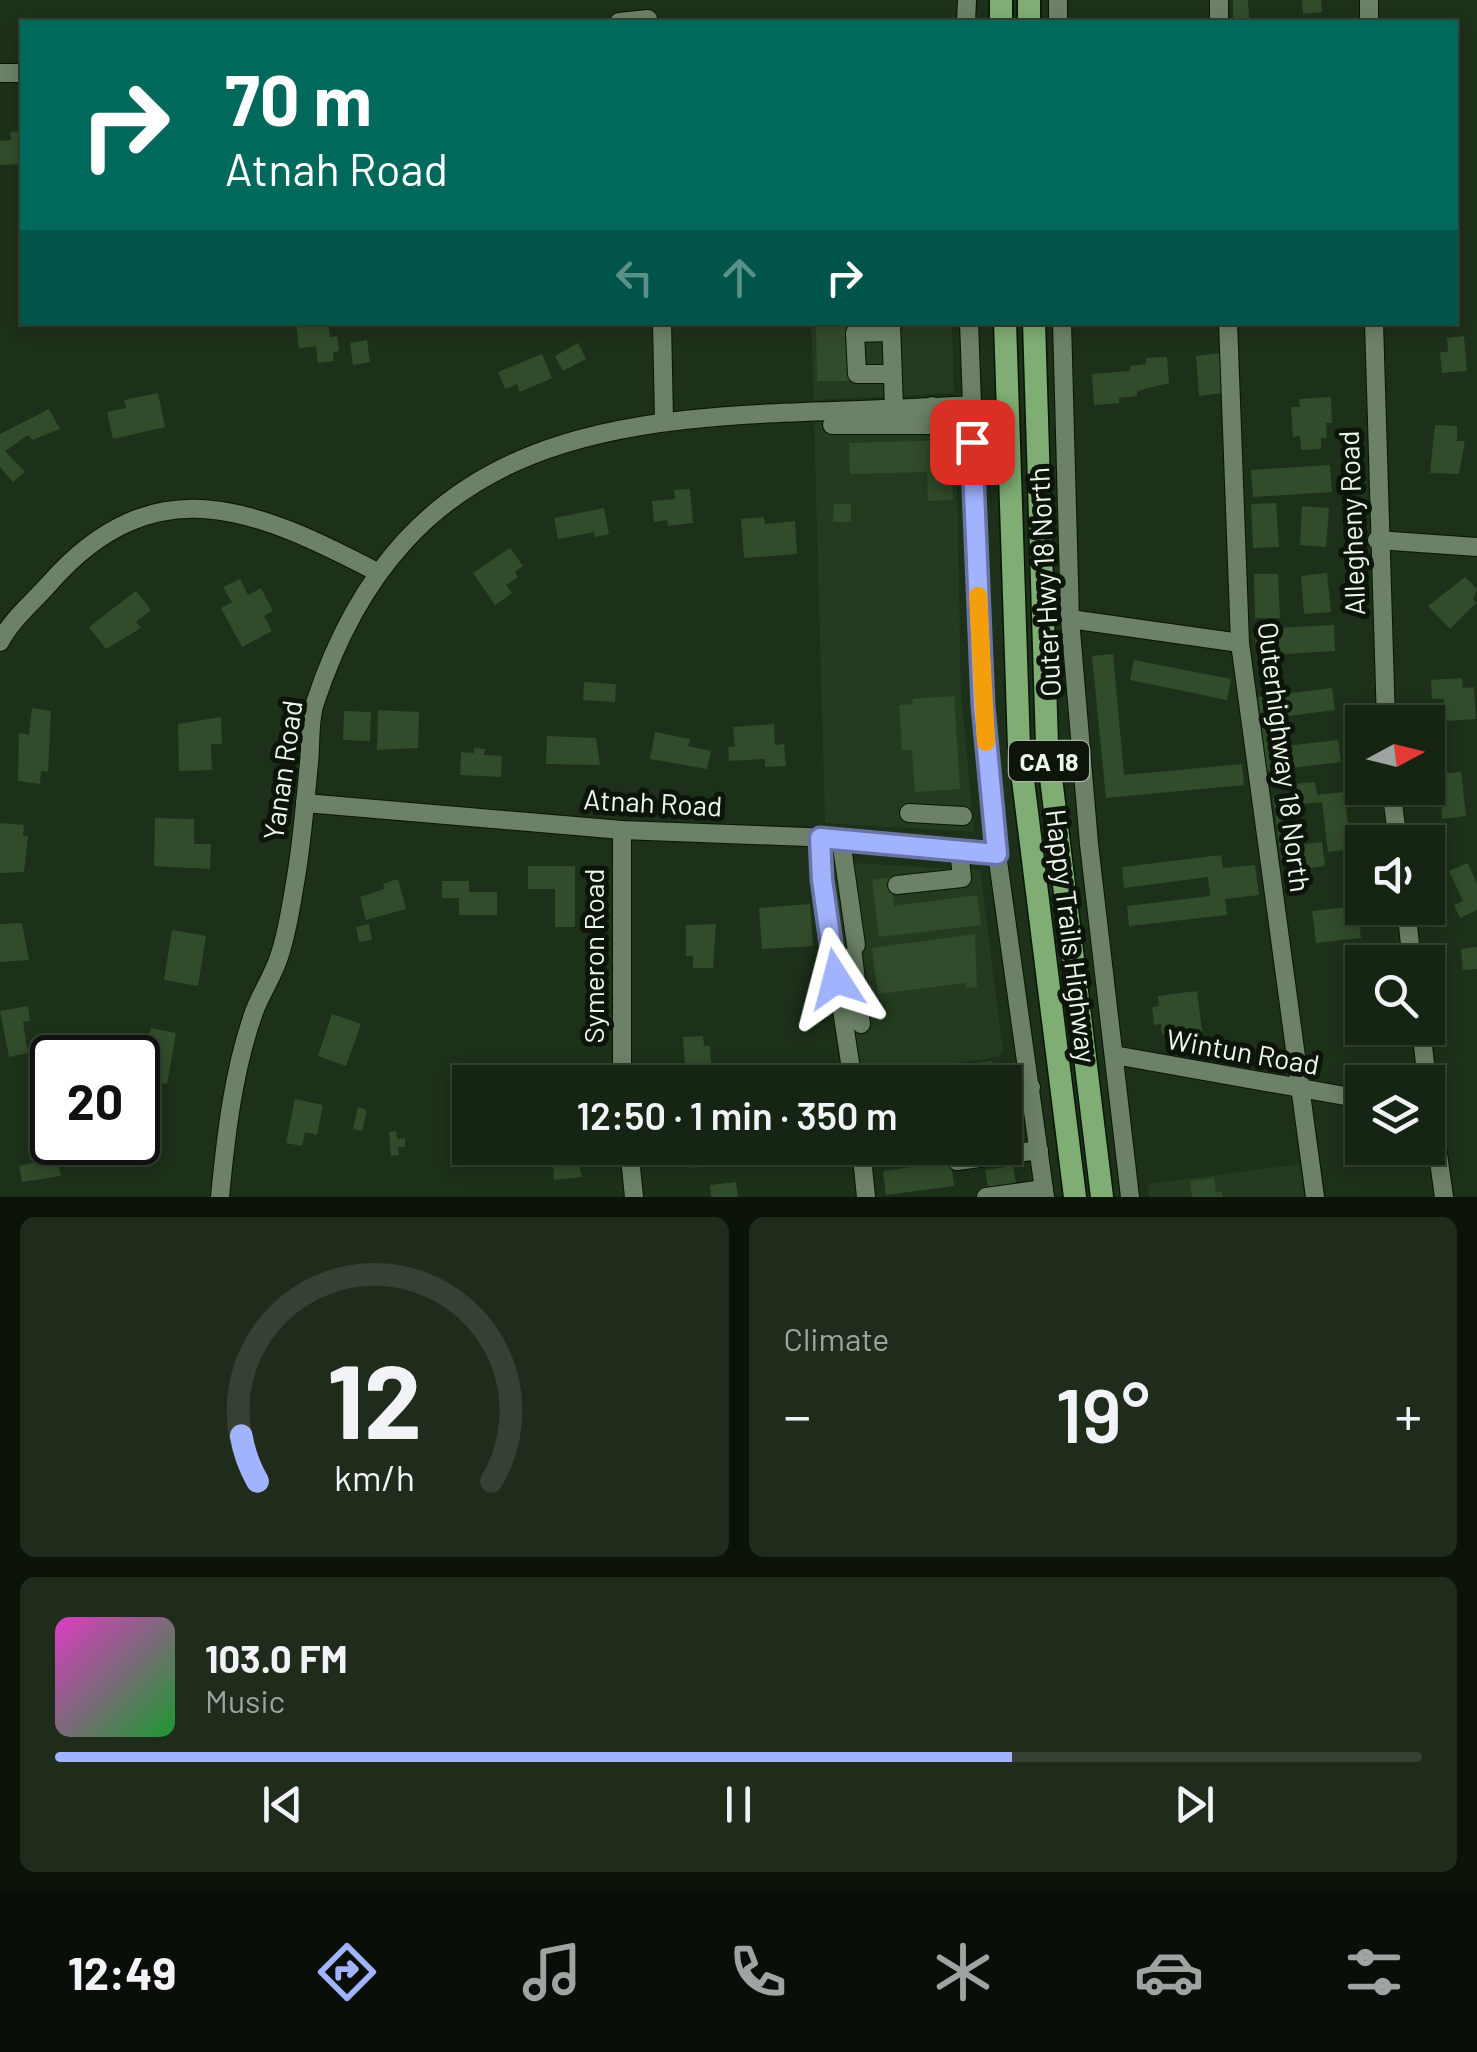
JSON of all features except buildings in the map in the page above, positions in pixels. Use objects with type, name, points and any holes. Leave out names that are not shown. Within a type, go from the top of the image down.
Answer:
[{"type":"main road","name":"Happy Trails Highway","points":[[1005,325],[1019,748],[1075,1197]]},
{"type":"main road","name":"Happy Trails Highway","points":[[1034,325],[1047,746],[1102,1197]]},
{"type":"street","points":[[662,325],[664,420]]},
{"type":"street","points":[[969,325],[983,706],[997,854],[1045,1193],[986,1197]]},
{"type":"street","name":"Outer Hwy 18 North","points":[[1062,325],[1070,619],[1089,844],[1130,1197]]},
{"type":"street","name":"Outerhighway 18 North","points":[[1228,325],[1240,643],[1314,1197]]},
{"type":"street","name":"Allegheny Road","points":[[1374,325],[1385,705]]},
{"type":"street","points":[[892,374],[857,374],[855,333],[891,328],[894,408]]},
{"type":"street","name":"Yanan Road","points":[[220,1197],[229,1108],[254,1013],[280,957],[306,803],[314,706],[344,634],[379,572],[442,505],[502,468],[568,440],[664,420],[766,410],[971,405]]},
{"type":"street","points":[[832,426],[932,425],[932,406]]},
{"type":"street","points":[[0,642],[72,558],[130,520],[182,509],[251,514],[304,534],[379,572]]},
{"type":"street","points":[[1378,540],[1477,547]]},
{"type":"street","points":[[1070,619],[1240,643]]},
{"type":"street","name":"Atnah Road","points":[[306,803],[622,830],[820,838],[997,854]]},
{"type":"street","points":[[909,813],[963,816]]},
{"type":"street","name":"Symeron Road","points":[[622,830],[622,1065]]},
{"type":"street","points":[[820,838],[822,880],[850,1065]]},
{"type":"street","points":[[842,840],[861,1024]]},
{"type":"street","points":[[898,885],[962,878],[958,850]]},
{"type":"street","name":"Wintun Road","points":[[1114,1055],[1345,1096]]},
{"type":"street","points":[[1022,1088],[1031,1087]]},
{"type":"street","points":[[1022,1152],[1039,1150]]},
{"type":"street","points":[[631,1165],[634,1197]]},
{"type":"street","points":[[863,1165],[866,1197]]},
{"type":"street","points":[[1439,1165],[1444,1197]]},
{"type":"shaded area","points":[[811,325],[952,325],[954,393],[814,400]]},
{"type":"shaded area","points":[[951,419],[956,426],[961,692],[974,832],[825,823],[814,422]]},
{"type":"shaded area","points":[[830,862],[980,870],[1003,1051],[999,1057],[943,1065],[856,1065]]},
{"type":"shaded area","points":[[1300,1164],[1304,1197],[1149,1197],[1148,1184]]},
{"type":"slow traffic","points":[[978,596],[986,742]]},
{"type":"route","points":[[836,979],[820,838],[997,854],[983,706],[972,442]]}]
